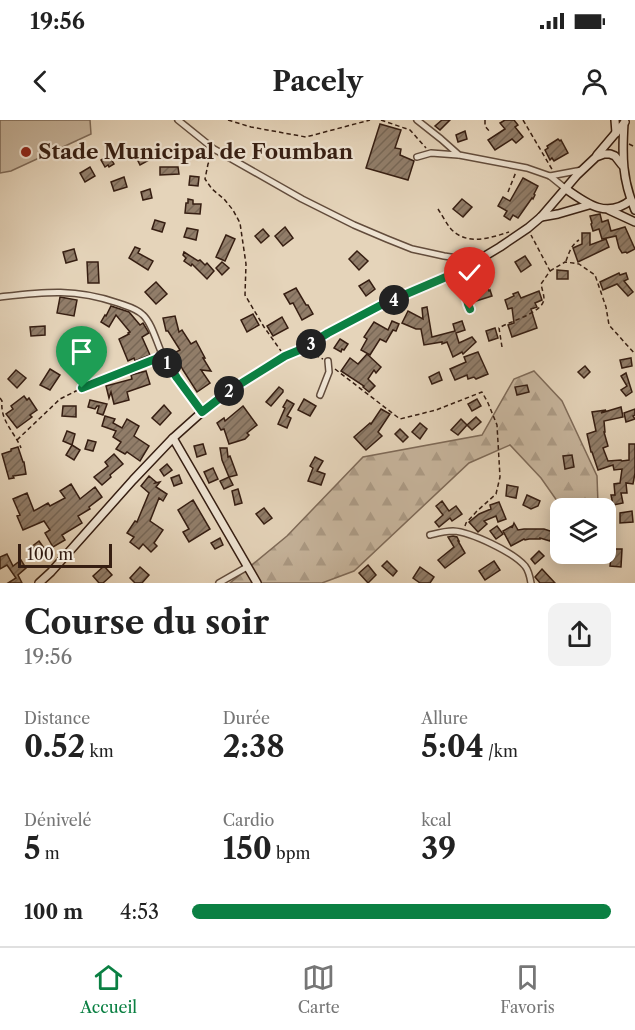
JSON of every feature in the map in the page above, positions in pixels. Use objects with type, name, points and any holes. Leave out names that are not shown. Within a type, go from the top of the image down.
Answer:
[{"type":"main road","points":[[615,120],[615,132],[622,142]]},
{"type":"main road","points":[[39,583],[173,438],[202,412],[229,391],[285,356],[383,304],[460,271],[528,228],[596,157],[625,122]]},
{"type":"main road","points":[[625,122],[622,165],[635,210]]},
{"type":"main road","points":[[596,157],[610,154],[615,156],[622,165]]},
{"type":"main road","points":[[566,189],[589,205],[607,209],[635,222]]},
{"type":"main road","points":[[607,209],[624,205],[631,200]]},
{"type":"main road","points":[[541,217],[589,205]]},
{"type":"main road","points":[[173,438],[257,583]]},
{"type":"street","points":[[178,120],[214,149],[302,199],[387,239],[412,249],[478,261]]},
{"type":"street","points":[[417,120],[459,155]]},
{"type":"street","points":[[417,157],[431,153],[459,155],[517,165],[553,175],[582,170]]},
{"type":"street","points":[[553,175],[566,189]]},
{"type":"street","points":[[0,297],[75,292],[104,298],[135,309],[147,320],[163,356],[202,412]]},
{"type":"street","points":[[320,395],[329,372],[328,361]]},
{"type":"street","points":[[430,535],[443,531],[464,533],[488,543],[525,566],[531,583]]},
{"type":"street","points":[[219,583],[247,567]]},
{"type":"path","points":[[228,120],[242,125],[306,137],[369,120]]},
{"type":"path","points":[[381,120],[410,130],[431,153]]},
{"type":"path","points":[[485,120],[485,126],[490,132]]},
{"type":"path","points":[[523,120],[553,175]]},
{"type":"path","points":[[214,149],[205,179],[212,189],[224,199],[240,223],[246,264],[245,294],[264,327],[285,356]]},
{"type":"path","points":[[508,192],[517,165]]},
{"type":"path","points":[[438,209],[452,230],[467,239],[490,238],[512,231]]},
{"type":"path","points":[[528,228],[550,271]]},
{"type":"path","points":[[502,347],[499,328],[530,314],[542,305],[544,302],[541,284],[550,271],[565,262],[570,249],[579,240]]},
{"type":"path","points":[[565,262],[579,264],[595,275],[604,300],[609,325],[635,354]]},
{"type":"path","points":[[460,271],[470,309]]},
{"type":"path","points":[[302,349],[328,361],[358,388],[400,419],[436,410],[482,392],[496,425],[500,477],[496,494],[466,523],[464,533]]},
{"type":"path","points":[[17,441],[60,399],[163,356]]},
{"type":"path","points":[[0,398],[2,401],[1,414],[21,448]]},
{"type":"green space","name":"Stade Municipal de Foumban","points":[[0,120],[90,120],[91,134],[11,171],[0,173]]},
{"type":"green space","points":[[534,371],[562,401],[597,476],[598,498],[555,498],[541,478],[510,445],[469,463],[354,571],[322,583],[230,583],[287,536],[363,457],[482,435],[514,379]]},
{"type":"building","points":[[442,120],[450,120],[440,130],[435,126]]},
{"type":"building","points":[[505,120],[514,120],[518,125],[515,127],[523,137],[516,143],[512,139],[495,150],[488,140],[505,129],[500,123]]},
{"type":"building","points":[[380,124],[401,130],[395,148],[401,149],[400,155],[414,161],[408,180],[366,168]]},
{"type":"building","points":[[465,131],[467,139],[458,142],[456,135]]},
{"type":"building","points":[[558,139],[561,140],[568,153],[554,161],[552,158],[550,160],[545,150]]},
{"type":"building","points":[[146,149],[151,159],[140,165],[135,155]]},
{"type":"building","points":[[109,155],[114,164],[105,167],[101,160]]},
{"type":"building","points":[[90,167],[95,176],[85,182],[80,173]]},
{"type":"building","points":[[160,167],[178,167],[179,174],[160,175]]},
{"type":"building","points":[[190,176],[199,177],[198,186],[189,185]]},
{"type":"building","points":[[124,177],[127,187],[114,191],[111,182]]},
{"type":"building","points":[[523,178],[538,186],[533,199],[518,218],[513,215],[510,220],[504,216],[507,211],[498,206],[503,197],[510,201]]},
{"type":"building","points":[[150,189],[152,198],[143,200],[141,192]]},
{"type":"building","points":[[188,199],[193,200],[193,204],[201,204],[200,214],[185,213]]},
{"type":"building","points":[[462,199],[472,207],[463,217],[453,209]]},
{"type":"building","points":[[600,214],[602,222],[608,220],[611,231],[625,227],[635,249],[622,253],[616,236],[602,239],[599,229],[593,231],[590,216]]},
{"type":"building","points":[[155,220],[165,223],[162,232],[152,229]]},
{"type":"building","points":[[285,227],[293,238],[283,246],[275,236]]},
{"type":"building","points":[[187,228],[198,230],[196,240],[184,237]]},
{"type":"building","points":[[263,229],[269,236],[261,243],[255,236]]},
{"type":"building","points":[[582,233],[590,233],[590,245],[606,239],[609,247],[578,262],[573,248],[582,244]]},
{"type":"building","points":[[226,235],[235,239],[225,261],[216,257]]},
{"type":"building","points":[[135,247],[140,249],[138,253],[153,261],[148,270],[129,258]]},
{"type":"building","points":[[74,249],[77,260],[66,263],[63,252]]},
{"type":"building","points":[[357,251],[368,261],[359,270],[349,259]]},
{"type":"building","points":[[184,252],[205,265],[207,263],[214,271],[207,279],[192,264],[191,266],[184,261],[186,258],[183,255]]},
{"type":"building","points":[[525,256],[531,265],[521,272],[515,262]]},
{"type":"building","points":[[87,262],[98,262],[99,283],[88,283]]},
{"type":"building","points":[[222,262],[229,268],[222,275],[216,268]]},
{"type":"building","points":[[557,270],[568,271],[568,279],[557,279]]},
{"type":"building","points":[[619,273],[620,275],[626,273],[628,279],[624,281],[633,292],[628,296],[617,284],[603,290],[600,282]]},
{"type":"building","points":[[369,280],[375,289],[366,296],[359,286]]},
{"type":"building","points":[[156,282],[167,294],[156,304],[145,292]]},
{"type":"building","points":[[487,286],[492,296],[473,302],[470,291]]},
{"type":"building","points":[[296,288],[313,314],[302,320],[293,303],[290,304],[284,294]]},
{"type":"building","points":[[539,291],[542,300],[535,303],[537,307],[531,309],[537,328],[512,337],[508,325],[514,323],[512,308],[508,309],[505,300],[518,292],[521,298]]},
{"type":"building","points":[[60,297],[77,300],[74,316],[57,313]]},
{"type":"building","points":[[111,306],[129,312],[140,325],[143,323],[149,333],[142,337],[150,355],[135,361],[134,358],[128,361],[119,339],[130,332],[116,315],[109,327],[101,322]]},
{"type":"building","points":[[427,307],[432,337],[455,331],[453,324],[462,321],[465,330],[456,333],[459,343],[472,337],[476,342],[463,354],[462,352],[453,357],[447,342],[424,345],[421,329],[402,323],[408,311],[423,319],[422,308]]},
{"type":"building","points":[[253,314],[259,325],[247,332],[241,320]]},
{"type":"building","points":[[175,316],[179,332],[182,330],[191,344],[196,341],[211,371],[201,370],[210,383],[197,392],[174,353],[180,350],[166,331],[163,318]]},
{"type":"building","points":[[282,317],[288,328],[273,336],[267,326]]},
{"type":"building","points":[[392,321],[399,324],[386,342],[380,339],[370,355],[361,350],[367,339],[364,337],[374,322],[388,330]]},
{"type":"building","points":[[45,326],[45,335],[31,336],[30,327]]},
{"type":"building","points":[[495,328],[498,338],[489,341],[486,331]]},
{"type":"building","points":[[340,339],[348,344],[341,352],[334,348]]},
{"type":"building","points":[[98,344],[106,352],[99,358],[92,351]]},
{"type":"building","points":[[478,352],[488,374],[476,379],[474,377],[468,379],[467,375],[455,380],[450,369],[466,362],[464,357]]},
{"type":"building","points":[[367,354],[381,367],[376,373],[374,370],[368,379],[375,386],[369,392],[364,386],[341,371],[350,358],[358,364]]},
{"type":"building","points":[[631,358],[632,366],[622,368],[620,360]]},
{"type":"building","points":[[80,360],[88,368],[79,377],[71,369]]},
{"type":"building","points":[[585,366],[590,372],[584,378],[578,372]]},
{"type":"building","points":[[50,369],[60,375],[50,390],[40,385]]},
{"type":"building","points":[[16,370],[26,378],[17,388],[8,379]]},
{"type":"building","points":[[146,371],[150,384],[127,392],[129,400],[114,404],[111,392],[109,398],[106,386],[132,379],[131,375]]},
{"type":"building","points":[[439,372],[442,380],[432,384],[429,377]]},
{"type":"building","points":[[626,373],[632,392],[626,396],[621,390],[627,386],[621,376]]},
{"type":"building","points":[[527,385],[529,392],[517,395],[515,387]]},
{"type":"building","points":[[279,387],[283,392],[271,406],[266,402]]},
{"type":"building","points":[[24,396],[27,400],[29,398],[37,410],[30,415],[32,417],[17,428],[6,414],[13,409],[11,406]]},
{"type":"building","points":[[304,399],[316,406],[310,416],[298,410]]},
{"type":"building","points":[[477,399],[481,406],[472,411],[468,404]]},
{"type":"building","points":[[90,400],[107,404],[103,415],[97,413],[99,406],[95,409],[88,407]]},
{"type":"building","points":[[287,400],[294,404],[287,416],[291,418],[287,428],[278,424]]},
{"type":"building","points":[[164,405],[171,413],[160,425],[152,418]]},
{"type":"building","points":[[63,406],[76,406],[76,417],[62,416]]},
{"type":"building","points":[[243,406],[257,425],[247,433],[249,435],[245,439],[229,444],[224,429],[221,430],[217,423],[224,418],[225,421]]},
{"type":"building","points":[[621,407],[623,417],[604,421],[608,446],[603,448],[608,461],[629,460],[629,444],[635,444],[633,484],[626,483],[627,493],[621,493],[623,503],[616,504],[616,498],[612,498],[611,495],[615,495],[614,484],[620,483],[622,469],[614,470],[613,465],[598,470],[591,452],[587,434],[596,431],[592,412],[606,410],[601,413]]},
{"type":"building","points":[[381,409],[390,414],[378,432],[382,436],[366,450],[354,437],[371,424]]},
{"type":"building","points":[[635,409],[633,416],[635,419],[626,422],[624,413]]},
{"type":"building","points":[[105,416],[115,419],[113,423],[122,428],[127,419],[139,426],[134,436],[149,446],[140,461],[127,452],[125,454],[116,449],[121,442],[113,437],[116,431],[102,426]]},
{"type":"building","points":[[476,417],[481,422],[472,430],[467,425]]},
{"type":"building","points":[[461,419],[467,425],[458,435],[451,430]]},
{"type":"building","points":[[420,423],[427,429],[420,439],[412,432]]},
{"type":"building","points":[[400,429],[408,437],[403,442],[395,434]]},
{"type":"building","points":[[67,431],[75,434],[72,445],[63,441]]},
{"type":"building","points":[[88,440],[96,442],[93,451],[85,449]]},
{"type":"building","points":[[203,444],[206,454],[197,457],[194,446]]},
{"type":"building","points":[[72,445],[80,450],[74,460],[66,455]]},
{"type":"building","points":[[18,447],[26,474],[9,479],[2,454]]},
{"type":"building","points":[[220,448],[227,448],[228,457],[230,456],[237,475],[229,477]]},
{"type":"building","points":[[114,454],[123,464],[102,485],[94,477],[108,466],[105,462]]},
{"type":"building","points":[[572,455],[574,467],[565,469],[563,456]]},
{"type":"building","points":[[315,457],[323,461],[317,471],[325,474],[321,485],[308,481],[313,468],[310,466]]},
{"type":"building","points":[[167,464],[172,470],[164,476],[160,470]]},
{"type":"building","points":[[213,468],[218,479],[209,483],[204,472]]},
{"type":"building","points":[[179,475],[182,483],[174,486],[171,478]]},
{"type":"building","points":[[149,476],[155,483],[160,482],[156,487],[167,494],[163,501],[159,498],[150,521],[163,530],[154,543],[157,546],[151,552],[143,544],[139,549],[130,542],[134,537],[127,533],[135,521],[137,522],[149,493],[141,486]]},
{"type":"building","points":[[229,477],[233,485],[224,489],[220,481]]},
{"type":"building","points":[[71,484],[80,499],[95,487],[102,497],[89,507],[90,509],[78,516],[82,523],[62,535],[65,540],[53,547],[45,533],[50,530],[44,521],[23,530],[13,499],[27,493],[34,511],[48,503],[50,506],[65,498],[60,491]]},
{"type":"building","points":[[507,485],[518,487],[516,498],[506,496]]},
{"type":"building","points":[[238,489],[242,503],[235,505],[232,491]]},
{"type":"building","points":[[527,495],[540,501],[538,506],[531,509],[523,505]]},
{"type":"building","points":[[193,500],[210,529],[189,542],[183,532],[189,529],[178,510]]},
{"type":"building","points":[[442,501],[449,511],[456,506],[462,514],[452,521],[450,518],[439,527],[435,522],[443,515],[436,506]]},
{"type":"building","points":[[499,502],[506,519],[498,522],[496,516],[484,521],[487,524],[478,532],[469,522],[479,514],[491,509],[490,505]]},
{"type":"building","points":[[264,508],[272,518],[264,524],[256,514]]},
{"type":"building","points":[[632,511],[633,522],[620,523],[620,513]]},
{"type":"building","points":[[514,523],[518,530],[544,529],[550,531],[550,541],[540,538],[524,539],[511,546],[503,531],[512,526],[512,528]]},
{"type":"building","points":[[497,526],[503,534],[496,539],[490,531]]},
{"type":"building","points":[[448,537],[457,537],[465,553],[445,568],[438,560],[454,547]]},
{"type":"building","points":[[220,538],[223,545],[215,549],[211,543]]},
{"type":"building","points":[[39,541],[46,551],[38,558],[30,548]]},
{"type":"building","points":[[616,549],[622,549],[621,567],[610,566],[610,564],[616,564]]},
{"type":"building","points":[[539,551],[544,556],[535,564],[531,559]]},
{"type":"building","points":[[7,554],[13,566],[21,560],[26,568],[18,575],[22,583],[8,583],[16,578],[7,565],[0,569],[0,557]]},
{"type":"building","points":[[387,561],[397,571],[393,576],[382,566]]},
{"type":"building","points":[[494,561],[500,570],[485,580],[479,571]]},
{"type":"building","points":[[368,565],[376,575],[368,583],[359,573]]},
{"type":"building","points":[[104,566],[112,575],[103,583],[99,583],[93,576]]},
{"type":"building","points":[[140,567],[149,575],[142,583],[135,583],[130,578]]},
{"type":"building","points":[[420,567],[434,577],[430,583],[420,583],[413,578]]},
{"type":"building","points":[[542,569],[555,583],[540,583],[535,577]]},
{"type":"place","name":"Stade Municipal de Foumban","points":[[26,152]]},
{"type":"route","points":[[82,388],[163,356],[202,412],[229,391],[285,356],[383,304],[460,271],[470,309]]}]
